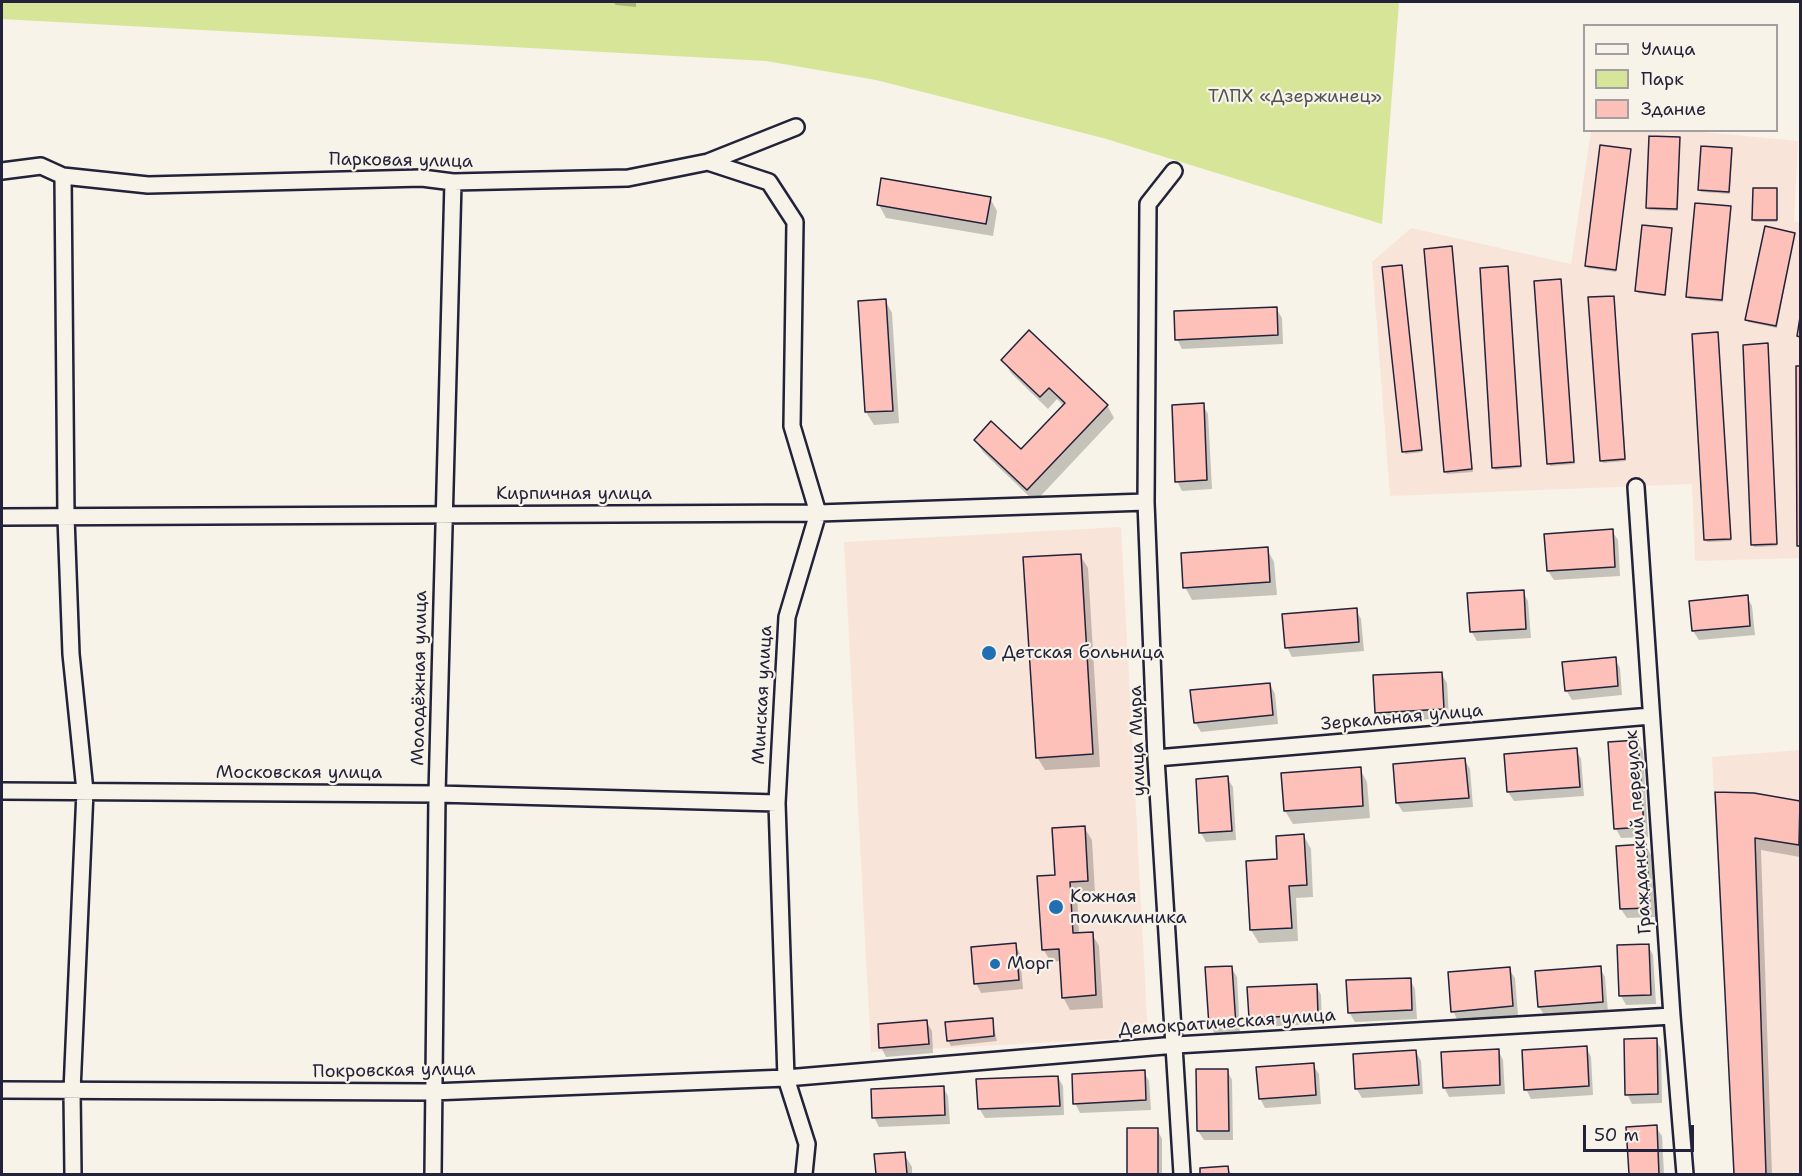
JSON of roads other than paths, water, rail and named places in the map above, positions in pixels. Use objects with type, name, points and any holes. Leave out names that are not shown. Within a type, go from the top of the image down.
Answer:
[{"type":"street","name":"Парковая улица","points":[[2,171],[41,166],[63,176],[148,185],[422,178],[453,182],[628,178],[708,162],[795,127]]},
{"type":"street","points":[[708,162],[769,182],[795,222],[792,426],[818,513]]},
{"type":"street","name":"улица Мира","points":[[1173,171],[1148,204],[1146,502],[1156,758],[1176,1045],[1182,1174]]},
{"type":"street","points":[[63,176],[66,518],[71,654],[85,791],[72,1091],[73,1174]]},
{"type":"street","name":"Молодёжная улица","points":[[434,1174],[432,1092],[437,794],[453,182]]},
{"type":"street","name":"Гражданский переулок","points":[[1636,487],[1685,1174]]},
{"type":"street","name":"Кирпичная улица","points":[[2,517],[443,513],[818,513],[1146,502]]},
{"type":"street","name":"Минская улица","points":[[804,1174],[807,1144],[786,1078],[777,802],[787,617],[818,513]]},
{"type":"street","name":"Зеркальная улица","points":[[1156,758],[1651,716]]},
{"type":"street","name":"Московская улица","points":[[2,790],[437,794],[777,802]]},
{"type":"street","name":"Демократическая улица","points":[[786,1078],[1176,1045],[1672,1016]]},
{"type":"street","name":"Покровская улица","points":[[2,1090],[432,1092],[786,1078]]},
{"type":"place","name":"Детская больница","points":[[989,653]]},
{"type":"place","name":"Кожная поликлиника","points":[[1056,907]]},
{"type":"place","name":"Морг","points":[[995,964]]},
{"type":"park label","name":"ТЛПХ «Дзержинец»","points":[[1295,97]]}]
